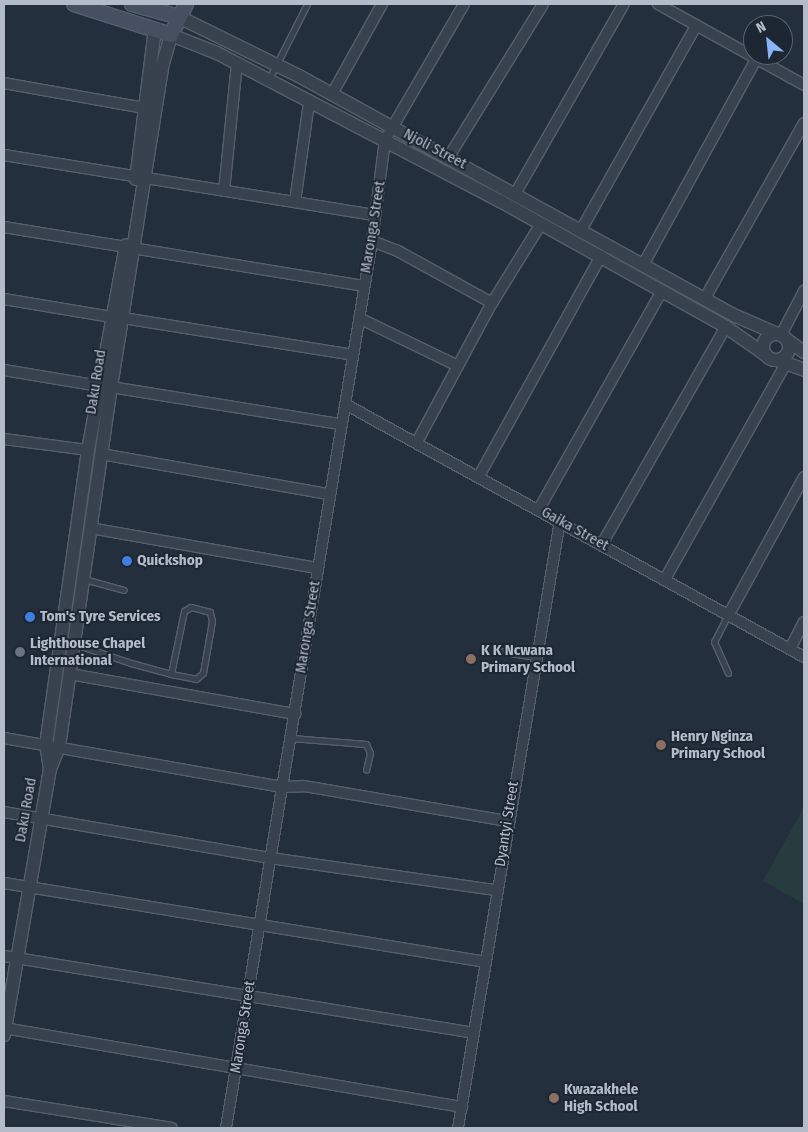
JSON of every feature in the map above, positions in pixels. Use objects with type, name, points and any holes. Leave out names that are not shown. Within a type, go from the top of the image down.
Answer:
[{"type":"main road","name":"Njoli Street","points":[[74,4],[171,35]]},
{"type":"main road","name":"Njoli Street","points":[[132,4],[163,8],[179,17]]},
{"type":"main road","name":"Daku Road","points":[[171,35],[186,4]]},
{"type":"main road","name":"Daku Road","points":[[154,29],[163,8]]},
{"type":"street","points":[[332,94],[382,4]]},
{"type":"street","name":"Maronga Street","points":[[226,1128],[340,424],[372,241],[374,215],[386,140],[464,4]]},
{"type":"street","points":[[448,158],[543,4]]},
{"type":"street","points":[[515,194],[624,4]]},
{"type":"street","points":[[658,4],[743,51]]},
{"type":"street","name":"Njoli Street","points":[[179,17],[332,94],[643,265],[782,336],[804,352]]},
{"type":"street","points":[[581,230],[696,26]]},
{"type":"street","name":"Daku Road","points":[[141,178],[144,108],[154,29]]},
{"type":"street","name":"Daku Road","points":[[53,746],[70,674],[69,641],[84,578],[100,454],[106,386],[141,178],[162,67],[171,35]]},
{"type":"street","name":"Njoli Street","points":[[171,35],[237,64],[386,140],[601,256],[726,327],[776,359],[804,370]]},
{"type":"street","points":[[224,191],[237,64]]},
{"type":"street","points":[[643,265],[753,65]]},
{"type":"street","points":[[769,65],[804,85]]},
{"type":"street","points":[[4,83],[144,108]]},
{"type":"street","points":[[295,202],[309,102]]},
{"type":"street","points":[[705,298],[804,123]]},
{"type":"street","points":[[4,155],[374,215]]},
{"type":"street","points":[[417,442],[492,303],[542,224]]},
{"type":"street","points":[[4,227],[363,286]]},
{"type":"street","points":[[372,241],[396,250],[492,303]]},
{"type":"street","points":[[479,476],[601,256]]},
{"type":"street","points":[[539,509],[662,291]]},
{"type":"street","points":[[665,579],[776,359],[787,353],[782,336],[804,291]]},
{"type":"street","points":[[4,299],[353,355]]},
{"type":"street","points":[[359,318],[458,366]]},
{"type":"street","points":[[602,544],[726,327]]},
{"type":"street","points":[[776,359],[763,347],[765,339],[782,336]]},
{"type":"street","points":[[4,370],[340,424]]},
{"type":"street","name":"Daku Road","points":[[4,1030],[50,769],[69,641],[88,450],[106,386]]},
{"type":"street","name":"Gaika Street","points":[[345,404],[539,509],[804,657]]},
{"type":"street","points":[[4,439],[88,450]]},
{"type":"street","points":[[100,454],[329,494]]},
{"type":"street","points":[[729,614],[804,477]]},
{"type":"street","name":"Dyantyi Street","points":[[458,1128],[507,821],[560,521]]},
{"type":"street","points":[[90,528],[318,568]]},
{"type":"street","points":[[790,649],[804,622]]},
{"type":"street","points":[[70,674],[294,714]]},
{"type":"street","points":[[4,738],[281,787],[304,786],[507,821]]},
{"type":"street","points":[[4,812],[270,858],[496,890]]},
{"type":"street","points":[[4,884],[259,927],[485,962]]},
{"type":"street","points":[[4,956],[248,998],[474,1033]]},
{"type":"street","points":[[4,1030],[236,1067],[462,1107]]},
{"type":"street","points":[[4,1101],[172,1128]]},
{"type":"lane","points":[[269,80],[307,4]]},
{"type":"lane","points":[[84,578],[124,590]]},
{"type":"lane","points":[[69,641],[131,664],[171,674],[196,679],[202,676],[212,621],[210,612],[192,607],[184,610],[171,674]]},
{"type":"lane","points":[[728,673],[714,642],[729,614]]},
{"type":"lane","points":[[498,651],[536,657]]},
{"type":"lane","points":[[290,738],[366,744],[370,750],[366,770]]},
{"type":"green space","points":[[804,807],[804,904],[763,881]]},
{"type":"place","name":"Quickshop","points":[[127,561]]},
{"type":"place","name":"Tom's Tyre Services","points":[[30,617]]},
{"type":"place","name":"Lighthouse Chapel International","points":[[20,652]]},
{"type":"place","name":"K K Ncwana Primary School","points":[[471,659]]},
{"type":"place","name":"Henry Nginza Primary School","points":[[661,745]]},
{"type":"place","name":"Kwazakhele High School","points":[[554,1098]]}]
